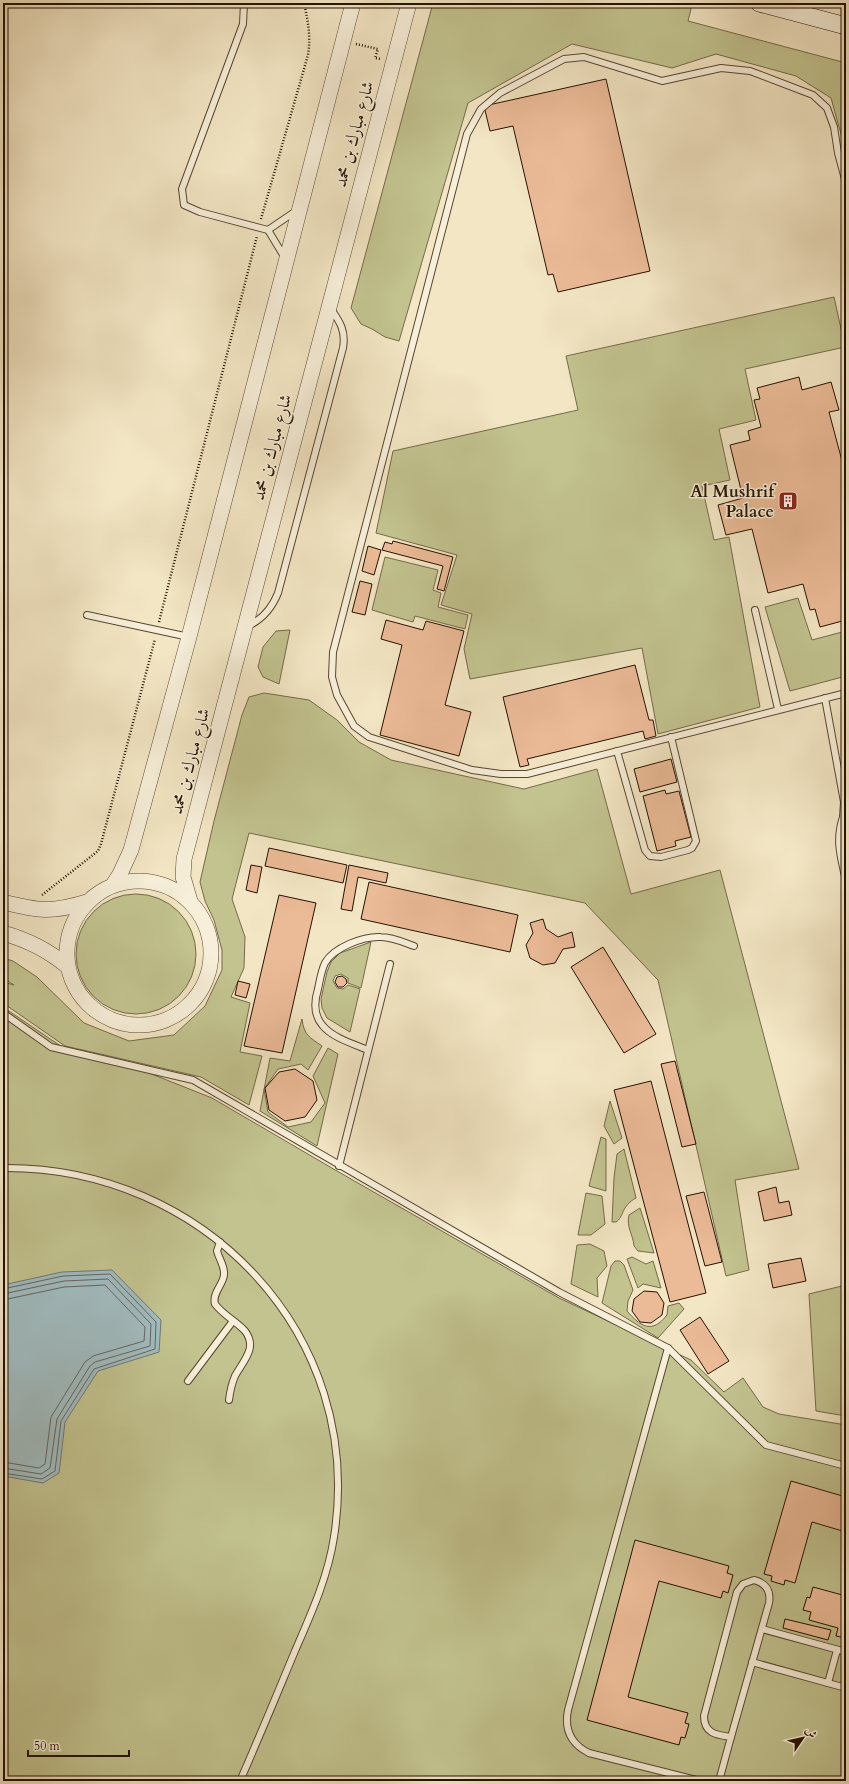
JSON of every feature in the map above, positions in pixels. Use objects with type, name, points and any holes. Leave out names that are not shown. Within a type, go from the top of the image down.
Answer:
[{"type":"main road","points":[[759,3],[846,26]]},
{"type":"street","name":"شارع مبارك بن محمد","points":[[113,885],[120,874],[130,850],[189,637],[353,3]]},
{"type":"street","name":"شارع مبارك بن محمد","points":[[190,902],[183,877],[184,859],[409,3]]},
{"type":"street","points":[[133,880],[154,882],[174,889],[190,902],[205,922],[212,946],[210,970],[200,993],[196,998],[184,1011],[162,1023],[138,1026],[113,1021],[92,1009],[76,990],[67,966],[67,943],[73,921],[87,902],[99,892],[113,885],[133,880]]},
{"type":"street","points":[[3,902],[44,911],[65,908],[87,902]]},
{"type":"street","points":[[3,933],[30,942],[50,952],[67,966]]},
{"type":"lane","points":[[244,3],[242,24],[182,189],[184,205],[200,212],[268,230],[286,259]]},
{"type":"lane","points":[[846,183],[838,153],[834,127],[827,108],[813,95],[750,71],[721,68],[662,81],[584,57],[564,59],[500,93],[481,109],[467,134],[334,652],[332,677],[337,695],[354,726],[369,737],[472,770],[501,774],[527,774],[778,709],[846,693]]},
{"type":"lane","points":[[268,230],[299,209]]},
{"type":"lane","points":[[244,627],[262,618],[269,610],[278,593],[339,363],[345,340],[344,333],[342,325],[329,306]]},
{"type":"lane","points":[[755,610],[778,709]]},
{"type":"lane","points":[[87,615],[189,637]]},
{"type":"lane","points":[[825,698],[844,802],[844,817],[838,834],[838,842],[846,880]]},
{"type":"lane","points":[[617,751],[645,850],[650,856],[661,858],[688,850],[696,841],[671,737]]},
{"type":"lane","points":[[368,1050],[330,1033],[320,1022],[315,1007],[315,1000],[322,970],[330,956],[336,951],[364,939],[382,937],[414,946]]},
{"type":"lane","points":[[339,1166],[390,964]]},
{"type":"lane","points":[[3,1013],[51,1047],[193,1080],[339,1166],[559,1292],[668,1348],[766,1445],[846,1466]]},
{"type":"lane","points":[[3,1168],[50,1170],[103,1181],[154,1201],[176,1213],[220,1242],[258,1276],[272,1294],[297,1331],[308,1352],[321,1384],[331,1420],[335,1444],[338,1492],[334,1537],[325,1579],[240,1781]]},
{"type":"lane","points":[[220,1242],[217,1251],[223,1265],[224,1275],[214,1300],[217,1307],[244,1330],[251,1344],[247,1359],[234,1378],[228,1400]]},
{"type":"lane","points":[[188,1381],[233,1321]]},
{"type":"lane","points":[[668,1348],[568,1710],[567,1728],[574,1744],[589,1753],[700,1781]]},
{"type":"lane","points":[[719,1781],[769,1603],[769,1593],[763,1584],[754,1580],[748,1581],[737,1592],[704,1716],[704,1722],[709,1732],[731,1737]]},
{"type":"lane","points":[[762,1629],[846,1652]]},
{"type":"lane","points":[[828,1683],[837,1650]]},
{"type":"lane","points":[[752,1662],[846,1688]]},
{"type":"path","points":[[24,907],[49,891],[98,851],[101,844],[157,630],[241,291],[308,55],[310,41],[309,26],[304,3]]},
{"type":"path","points":[[343,40],[378,49],[375,58],[393,62]]},
{"type":"green space","points":[[433,3],[688,3],[691,9],[688,21],[846,63],[846,152],[831,98],[796,76],[716,54],[672,68],[572,44],[468,103],[399,341],[385,337],[361,324],[351,308]]},
{"type":"green space","points":[[834,297],[845,347],[745,369],[756,420],[719,429],[730,480],[702,486],[714,540],[729,537],[760,707],[658,734],[642,648],[470,679],[464,649],[472,614],[441,605],[457,555],[376,533],[393,451],[578,410],[566,356]]},
{"type":"green space","points":[[385,557],[438,570],[433,590],[441,593],[438,607],[468,615],[465,629],[415,616],[413,622],[372,610]]},
{"type":"green space","points":[[798,598],[812,640],[846,631],[846,676],[790,691],[765,607]]},
{"type":"green space","points":[[290,630],[279,684],[263,677],[258,667],[263,647],[276,631]]},
{"type":"green space","points":[[264,693],[309,700],[337,720],[359,742],[391,760],[524,789],[597,769],[631,894],[720,870],[799,1169],[735,1180],[749,1270],[726,1276],[658,980],[585,903],[249,833],[232,899],[245,937],[244,968],[231,997],[250,1003],[240,1052],[262,1056],[249,1105],[201,1077],[65,1046],[3,1003],[3,982],[14,985],[3,978],[3,958],[13,961],[37,977],[84,1023],[129,1041],[174,1035],[205,1006],[222,970],[222,950],[214,920],[205,901],[200,882],[214,821],[242,715],[249,697]]},
{"type":"green space","points":[[136,894],[148,895],[159,899],[169,904],[178,912],[186,921],[191,931],[195,942],[195,966],[191,977],[186,987],[178,996],[169,1004],[159,1009],[148,1013],[136,1014],[124,1013],[113,1009],[103,1004],[94,996],[86,987],[81,977],[77,966],[76,954],[77,942],[81,931],[86,921],[94,912],[103,904],[113,899],[124,895]]},
{"type":"green space","points":[[371,942],[361,988],[348,983],[348,978],[341,974],[335,976],[333,981],[337,988],[343,989],[348,985],[360,989],[350,1032],[327,1018],[322,1008],[321,999],[327,972],[331,962],[340,953]]},
{"type":"green space","points":[[3,1007],[68,1051],[134,1067],[212,1098],[559,1298],[691,1360],[724,1392],[743,1378],[763,1407],[779,1414],[846,1425],[846,1781],[3,1781]]},
{"type":"green space","points":[[302,1019],[304,1029],[308,1035],[322,1046],[308,1070],[301,1064],[278,1069],[264,1089],[270,1058],[290,1061]]},
{"type":"green space","points":[[328,1048],[338,1054],[317,1146],[260,1111],[264,1089],[268,1112],[288,1127],[311,1122],[325,1103],[313,1076]]},
{"type":"green space","points":[[610,1101],[622,1138],[614,1144],[604,1126]]},
{"type":"green space","points":[[601,1137],[606,1139],[606,1191],[589,1186]]},
{"type":"green space","points":[[624,1149],[636,1198],[628,1204],[619,1220],[612,1222],[614,1178],[617,1154]]},
{"type":"green space","points":[[586,1193],[602,1196],[605,1224],[591,1235],[578,1235]]},
{"type":"green space","points":[[640,1208],[654,1253],[638,1251],[634,1246],[628,1219],[629,1215]]},
{"type":"green space","points":[[590,1244],[604,1251],[607,1266],[597,1278],[598,1297],[571,1284],[577,1245]]},
{"type":"green space","points":[[632,1257],[646,1264],[653,1261],[661,1288],[643,1284],[638,1288],[627,1259]]},
{"type":"green space","points":[[615,1261],[620,1261],[624,1265],[633,1290],[628,1301],[627,1311],[637,1321],[647,1326],[656,1325],[667,1315],[668,1306],[679,1303],[684,1309],[658,1338],[602,1303],[611,1266]]},
{"type":"green space","points":[[846,1285],[846,1416],[816,1411],[809,1294]]},
{"type":"water","points":[[112,1270],[161,1320],[159,1352],[98,1371],[65,1422],[59,1473],[43,1483],[3,1476],[3,1285],[62,1272]]},
{"type":"building","points":[[606,79],[650,271],[558,292],[553,274],[548,275],[513,126],[490,131],[484,106]]},
{"type":"building","name":"Al Mushrif Palace","points":[[799,377],[802,390],[831,382],[839,410],[829,412],[846,476],[846,620],[820,627],[815,609],[810,610],[803,584],[768,593],[752,529],[726,535],[718,505],[743,498],[730,445],[750,440],[748,431],[761,427],[754,400],[760,399],[757,388]]},
{"type":"building","points":[[393,541],[453,557],[444,591],[437,589],[443,566],[382,550],[385,542],[392,544]]},
{"type":"building","points":[[368,546],[381,550],[374,575],[362,571]]},
{"type":"building","points":[[360,581],[372,584],[365,615],[352,612]]},
{"type":"building","points":[[386,620],[423,630],[426,621],[464,631],[445,705],[471,712],[459,756],[380,735],[402,645],[381,639]]},
{"type":"building","points":[[635,665],[649,720],[653,720],[656,736],[645,739],[643,731],[527,759],[529,765],[520,767],[503,697]]},
{"type":"building","points":[[671,759],[677,782],[640,792],[634,769]]},
{"type":"building","points":[[665,790],[666,794],[679,791],[691,837],[675,841],[676,846],[657,851],[643,796]]},
{"type":"building","points":[[269,848],[347,865],[343,883],[265,866]]},
{"type":"building","points":[[251,865],[262,867],[257,893],[246,890]]},
{"type":"building","points":[[349,865],[388,873],[386,883],[358,877],[352,911],[341,909]]},
{"type":"building","points":[[369,882],[518,915],[510,952],[361,919]]},
{"type":"building","points":[[279,895],[316,903],[282,1053],[244,1046]]},
{"type":"building","points":[[543,919],[546,929],[558,937],[572,932],[575,947],[563,949],[555,963],[543,965],[530,958],[526,945],[533,933],[530,923]]},
{"type":"building","points":[[603,947],[656,1034],[624,1053],[571,967]]},
{"type":"building","points":[[342,976],[346,979],[347,983],[343,987],[338,987],[335,982],[337,977]]},
{"type":"building","points":[[238,981],[250,984],[246,998],[235,995]]},
{"type":"building","points":[[675,1061],[696,1144],[682,1147],[661,1064]]},
{"type":"building","points":[[295,1069],[313,1081],[317,1100],[305,1117],[285,1121],[269,1110],[265,1088],[279,1072]]},
{"type":"building","points":[[651,1081],[706,1293],[670,1302],[614,1090]]},
{"type":"building","points":[[776,1187],[779,1203],[789,1201],[792,1215],[764,1221],[758,1192]]},
{"type":"building","points":[[704,1192],[722,1262],[705,1266],[686,1196]]},
{"type":"building","points":[[801,1258],[806,1281],[773,1288],[768,1264]]},
{"type":"building","points":[[644,1291],[657,1292],[664,1303],[662,1315],[651,1323],[640,1322],[632,1311],[634,1299]]},
{"type":"building","points":[[700,1317],[729,1361],[708,1374],[680,1330]]},
{"type":"building","points":[[791,1481],[846,1497],[846,1532],[812,1522],[795,1583],[785,1580],[784,1585],[771,1581],[772,1576],[764,1574]]},
{"type":"building","points":[[635,1540],[729,1566],[727,1573],[733,1575],[728,1593],[723,1591],[721,1598],[659,1581],[628,1697],[688,1713],[685,1723],[689,1724],[685,1738],[681,1737],[679,1745],[587,1720]]},
{"type":"building","points":[[813,1587],[846,1596],[846,1638],[836,1636],[838,1628],[809,1620],[811,1612],[803,1610],[807,1597],[810,1598]]},
{"type":"building","points":[[785,1619],[831,1630],[828,1640],[783,1628]]},
{"type":"place","name":"Al Mushrif Palace","points":[[788,501]]}]
